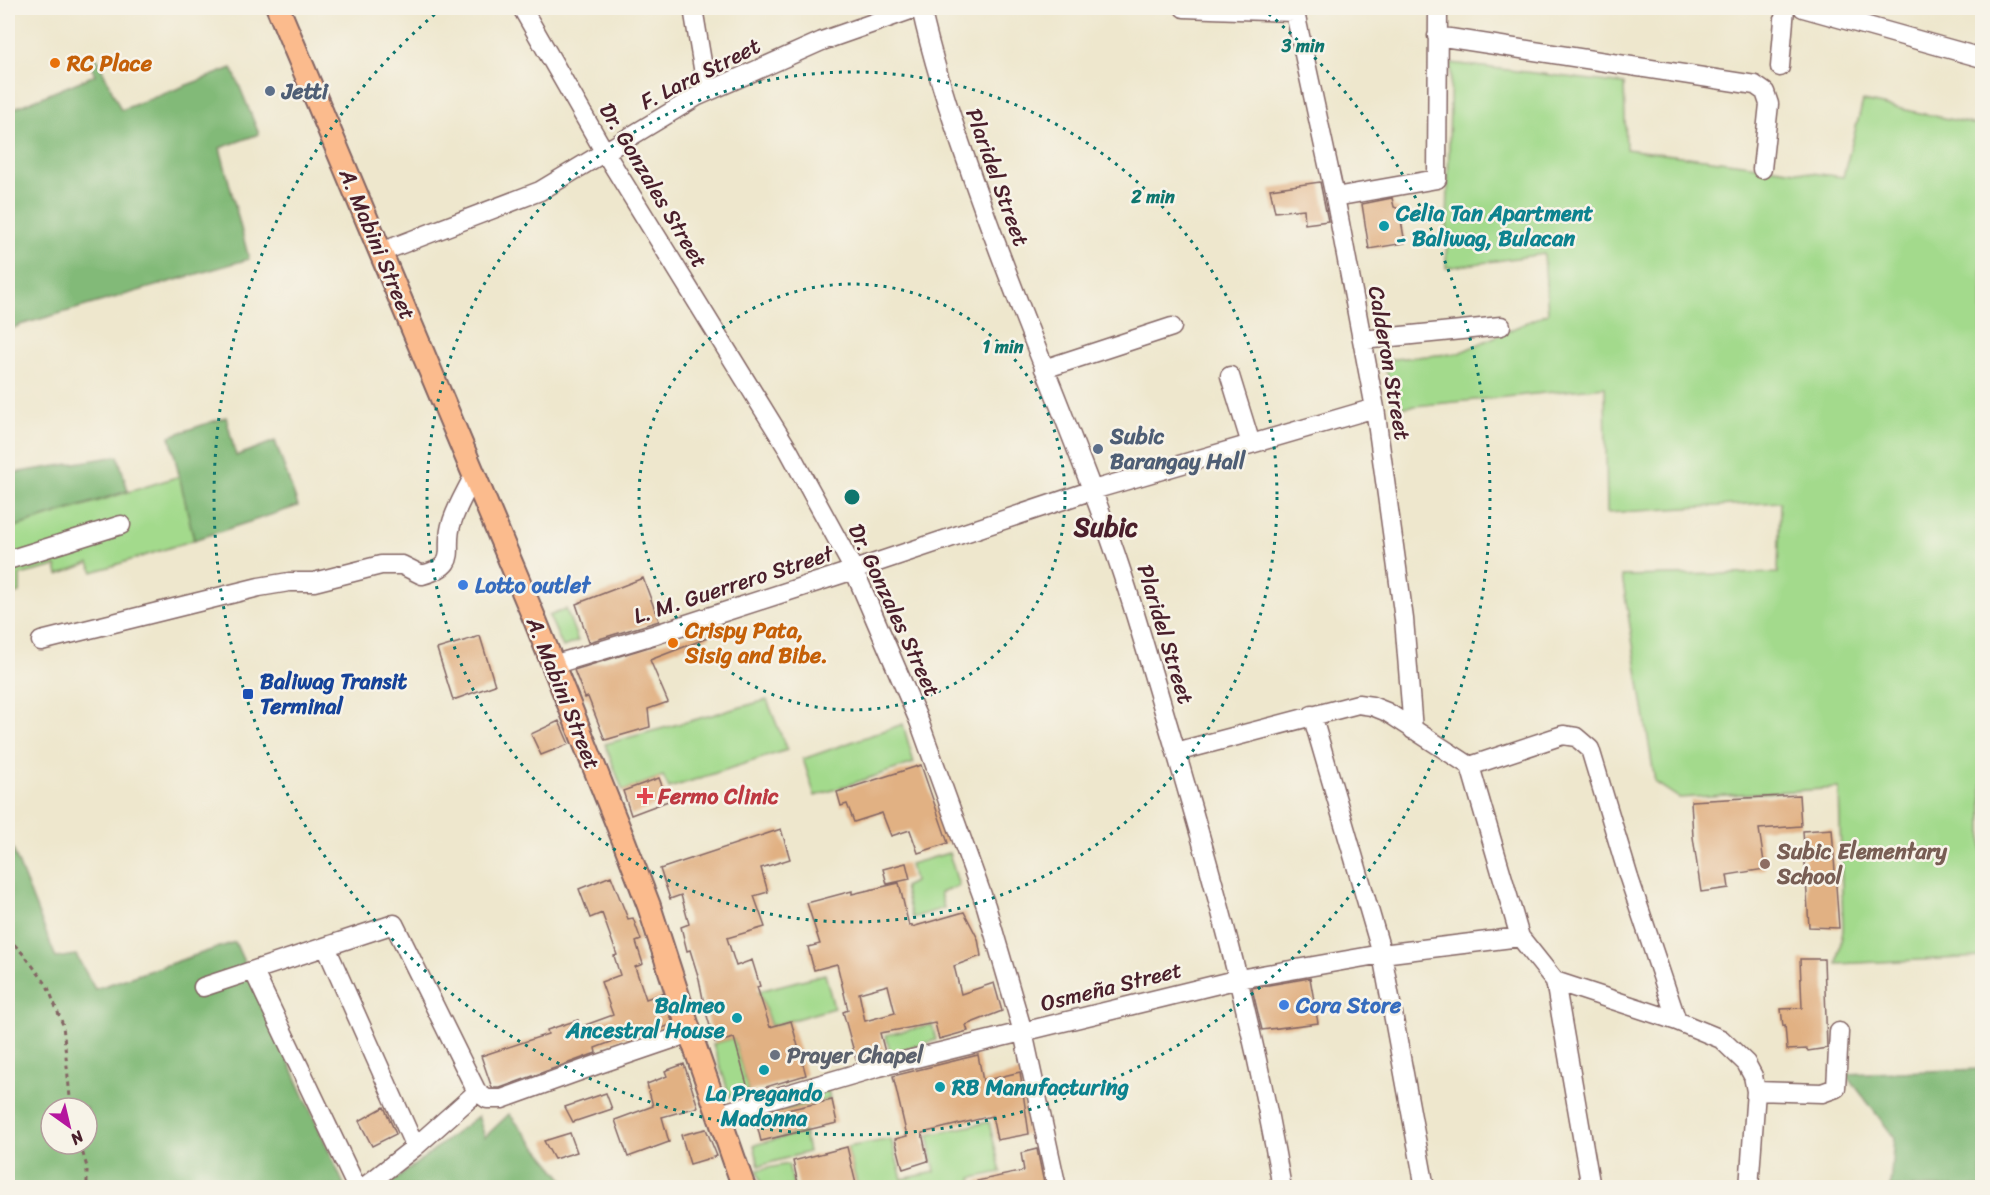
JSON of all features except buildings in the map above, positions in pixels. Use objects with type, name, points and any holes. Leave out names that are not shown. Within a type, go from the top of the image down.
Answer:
[{"type":"main road","name":"A. Mabini Street","points":[[278,8],[474,475],[640,884],[744,1188]]},
{"type":"street","name":"Dr. Gonzales Street","points":[[522,8],[604,151],[789,451],[854,570],[919,721],[986,906],[1023,1032],[1058,1188]]},
{"type":"street","points":[[693,8],[708,92]]},
{"type":"street","name":"F. Lara Street","points":[[381,252],[540,191],[604,151],[708,92],[822,41],[916,8]]},
{"type":"street","name":"Plaridel Street","points":[[921,8],[929,46],[985,215],[1118,558],[1214,881],[1239,979],[1270,1120],[1282,1188]]},
{"type":"street","points":[[1184,8],[1294,10]]},
{"type":"street","points":[[1335,197],[1437,179],[1438,8]]},
{"type":"street","points":[[1780,67],[1785,8]]},
{"type":"street","points":[[1803,8],[1983,58]]},
{"type":"street","name":"Calderon Street","points":[[1294,10],[1335,197],[1375,408],[1404,619],[1413,730]]},
{"type":"street","points":[[1437,36],[1755,86],[1765,93],[1769,104],[1762,169]]},
{"type":"street","points":[[1362,340],[1501,326]]},
{"type":"street","points":[[1044,369],[1172,327]]},
{"type":"street","points":[[1230,376],[1251,444]]},
{"type":"street","name":"L. M. Guerrero Street","points":[[552,665],[854,570],[1093,490],[1375,408]]},
{"type":"street","points":[[41,641],[259,587],[289,582],[314,582],[381,566],[402,565],[422,575],[439,571],[447,560],[451,524],[474,475]]},
{"type":"street","points":[[8,560],[121,525]]},
{"type":"street","points":[[1176,752],[1358,704],[1387,712],[1470,766],[1520,937],[1555,981],[1591,1188]]},
{"type":"street","points":[[1312,715],[1382,954],[1425,1188]]},
{"type":"street","points":[[1470,766],[1563,735],[1576,737],[1590,748],[1629,878],[1677,1021]]},
{"type":"street","points":[[203,987],[394,924],[477,1092],[487,1099],[502,1099],[690,1033]]},
{"type":"street","name":"Osmeña Street","points":[[720,1114],[879,1067],[1239,979],[1382,954],[1520,937]]},
{"type":"street","points":[[326,947],[415,1147]]},
{"type":"street","points":[[254,972],[357,1188]]},
{"type":"street","points":[[1555,981],[1677,1021],[1721,1039],[1746,1063],[1753,1076],[1756,1091],[1749,1188]]},
{"type":"street","points":[[1756,1091],[1822,1093],[1836,1088],[1839,1032]]},
{"type":"street","points":[[363,1188],[415,1147],[477,1092]]},
{"type":"path","points":[[8,938],[25,956],[47,986],[63,1025],[70,1096]]},
{"type":"path","points":[[84,1156],[87,1167],[87,1188]]},
{"type":"green space","points":[[96,56],[121,110],[232,68],[259,134],[220,148],[249,259],[20,325],[8,331],[8,111],[95,75],[89,59]]},
{"type":"green space","points":[[1451,63],[1624,84],[1626,149],[1843,177],[1863,101],[1982,126],[1982,957],[1837,964],[1843,930],[1839,788],[1679,798],[1655,782],[1622,576],[1778,573],[1780,502],[1607,513],[1605,387],[1395,408],[1384,360],[1459,353],[1548,313],[1544,254],[1446,268]]},
{"type":"green space","points":[[226,417],[236,456],[275,441],[298,506],[194,540],[170,436]]},
{"type":"green space","points":[[118,456],[128,491],[8,529],[8,474]]},
{"type":"green space","points":[[180,476],[194,540],[93,572],[89,563],[58,575],[56,566],[20,575],[20,593],[8,596],[8,529]]},
{"type":"green space","points":[[566,609],[578,641],[563,647],[549,616]]},
{"type":"green space","points":[[767,700],[787,750],[669,788],[663,776],[623,791],[605,744]]},
{"type":"green space","points":[[903,724],[914,763],[815,796],[803,759]]},
{"type":"green space","points":[[8,837],[56,958],[76,955],[95,989],[235,942],[345,1187],[8,1187]]},
{"type":"green space","points":[[949,853],[959,886],[940,893],[944,908],[912,918],[904,887],[914,882],[910,864]]},
{"type":"green space","points":[[825,974],[834,1008],[771,1026],[759,991]]},
{"type":"green space","points":[[932,1025],[936,1040],[890,1053],[886,1035]]},
{"type":"green space","points":[[734,1038],[749,1092],[730,1097],[713,1044]]},
{"type":"green space","points":[[1982,1069],[1982,1187],[1890,1187],[1894,1137],[1846,1074]]},
{"type":"green space","points":[[828,1090],[830,1099],[745,1120],[741,1110]]},
{"type":"green space","points":[[509,1114],[570,1187],[386,1187],[478,1116],[485,1137]]},
{"type":"green space","points":[[989,1122],[1001,1172],[972,1178],[973,1187],[858,1187],[847,1147],[891,1139],[902,1179],[935,1172],[928,1135]]},
{"type":"green space","points":[[804,1132],[808,1152],[759,1166],[754,1145]]},
{"type":"green space","points":[[788,1164],[794,1187],[762,1187],[757,1170]]},
{"type":"place","name":"RC Place","points":[[55,63]]},
{"type":"place","name":"Jetti","points":[[270,91]]},
{"type":"place","name":"Celia Tan Apartment - Baliwag, Bulacan","points":[[1384,226]]},
{"type":"place","name":"Subic Barangay Hall","points":[[1098,449]]},
{"type":"place","name":"Lotto outlet","points":[[463,585]]},
{"type":"place","name":"Crispy Pata, Sisig and Bibe.","points":[[673,643]]},
{"type":"place","name":"Baliwag Transit Terminal","points":[[248,694]]},
{"type":"place","name":"Fermo Clinic","points":[[645,796]]},
{"type":"place","name":"Subic Elementary School","points":[[1765,864]]},
{"type":"place","name":"Cora Store","points":[[1284,1005]]},
{"type":"place","name":"Balmeo Ancestral House","points":[[737,1018]]},
{"type":"place","name":"Prayer Chapel","points":[[775,1055]]},
{"type":"place","name":"La Pregando Madonna","points":[[764,1070]]},
{"type":"place","name":"RB Manufacturing","points":[[940,1087]]},
{"type":"district","name":"Subic","points":[[1106,527]]}]
